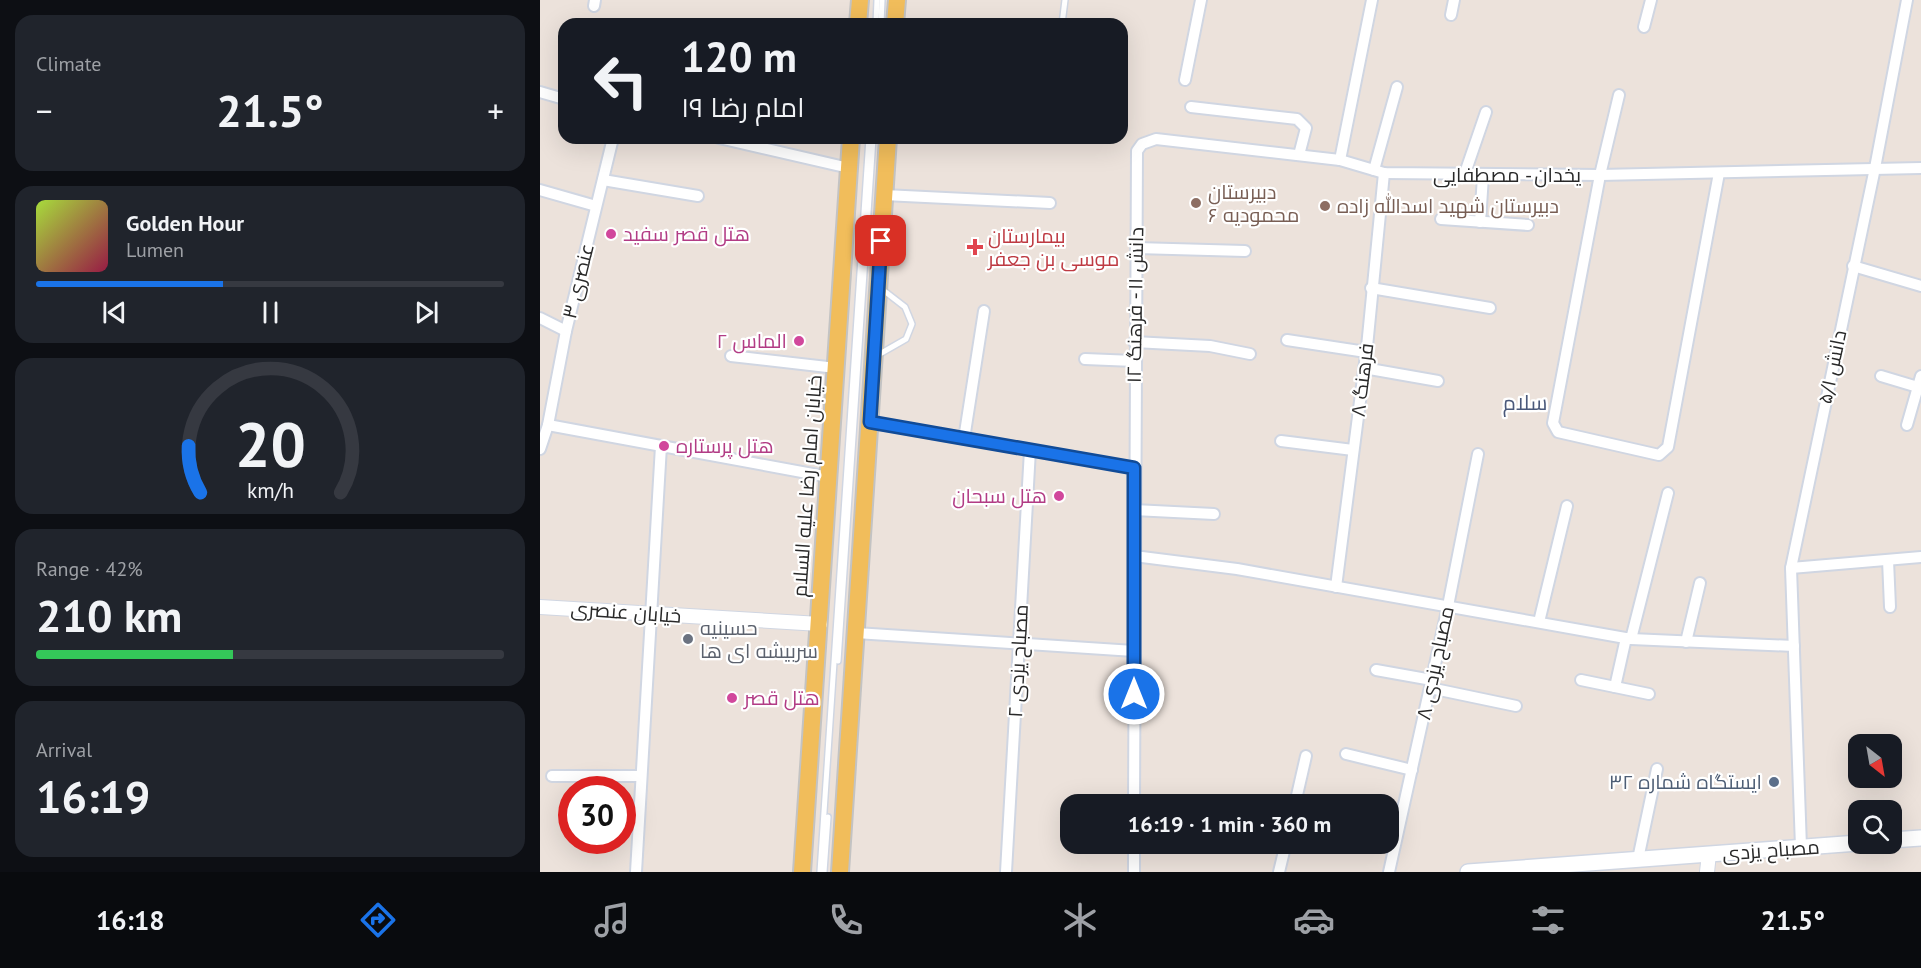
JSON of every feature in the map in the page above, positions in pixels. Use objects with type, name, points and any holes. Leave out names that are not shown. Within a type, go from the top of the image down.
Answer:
[{"type":"main road","points":[[858,18],[859,0]]},
{"type":"main road","points":[[896,18],[897,0]]},
{"type":"main road","name":"خیابان امام رضا علیه السلام","points":[[802,872],[851,144]]},
{"type":"main road","points":[[840,872],[888,144]]},
{"type":"main road","points":[[1902,839],[1921,838]]},
{"type":"main road","name":"مصباح یزدی","points":[[1468,872],[1848,844]]},
{"type":"street","points":[[1185,80],[1201,0]]},
{"type":"street","points":[[1340,160],[1371,0]]},
{"type":"street","points":[[1451,15],[1454,0]]},
{"type":"street","points":[[1644,27],[1652,0]]},
{"type":"street","name":"دانش ۵/۱","points":[[1801,847],[1791,568],[1875,168],[1907,0]]},
{"type":"street","name":"فرهنگ ۸","points":[[1336,587],[1366,352],[1379,172],[1397,87]]},
{"type":"street","points":[[540,92],[558,97]]},
{"type":"street","points":[[1618,95],[1600,175],[1554,428],[1558,432],[1659,455],[1668,447],[1719,173]]},
{"type":"street","points":[[1191,107],[1297,119],[1306,128],[1299,155]]},
{"type":"street","points":[[1464,176],[1486,112]]},
{"type":"street","name":"یخدان - مصطفایی","points":[[1142,144],[1156,139],[1340,160],[1379,172],[1464,176],[1921,168]]},
{"type":"street","name":"عنصری ۳","points":[[540,449],[548,425],[566,331],[612,144]]},
{"type":"street","points":[[745,144],[849,168]]},
{"type":"street","name":"دانش ۱۱ - فرهنگ ۱۲","points":[[1134,794],[1134,342],[1137,151],[1142,144]]},
{"type":"street","points":[[1480,222],[1483,176]]},
{"type":"street","points":[[603,180],[698,196]]},
{"type":"street","points":[[540,190],[596,206]]},
{"type":"street","points":[[884,195],[1050,203]]},
{"type":"street","points":[[1441,219],[1528,225]]},
{"type":"street","points":[[1136,248],[1245,251]]},
{"type":"street","points":[[1853,266],[1921,286]]},
{"type":"street","points":[[1371,288],[1490,308]]},
{"type":"street","points":[[964,439],[984,311]]},
{"type":"street","points":[[540,318],[566,331]]},
{"type":"street","points":[[1287,340],[1366,352]]},
{"type":"street","points":[[1134,342],[1210,346],[1250,354]]},
{"type":"street","points":[[731,356],[836,368]]},
{"type":"street","points":[[1085,359],[1134,361]]},
{"type":"street","points":[[1364,368],[1438,381]]},
{"type":"street","points":[[1881,376],[1920,384],[1906,425]]},
{"type":"street","points":[[870,422],[1134,468]]},
{"type":"street","points":[[548,425],[828,477]]},
{"type":"street","points":[[1281,441],[1353,450]]},
{"type":"street","points":[[636,872],[649,614],[661,446]]},
{"type":"street","name":"مصباح یزدی ۲","points":[[1006,872],[1030,450]]},
{"type":"street","name":"مصباح یزدی ۸","points":[[1389,872],[1448,606],[1478,454]]},
{"type":"street","points":[[1615,687],[1668,493]]},
{"type":"street","points":[[1539,622],[1567,506]]},
{"type":"street","points":[[1134,510],[1214,514]]},
{"type":"street","points":[[1134,556],[1237,569],[1628,638],[1794,646]]},
{"type":"street","points":[[1791,568],[1921,557]]},
{"type":"street","points":[[1888,560],[1890,607]]},
{"type":"street","points":[[1686,642],[1700,583]]},
{"type":"street","name":"خیابان عنصری","points":[[540,607],[820,624]]},
{"type":"street","points":[[856,633],[1134,651]]},
{"type":"street","points":[[1376,670],[1516,706]]},
{"type":"street","points":[[1581,680],[1649,694]]},
{"type":"street","points":[[1346,754],[1412,770]]},
{"type":"street","points":[[1297,794],[1306,756]]},
{"type":"street","points":[[1638,860],[1657,769]]},
{"type":"street","points":[[552,776],[641,776]]},
{"type":"street","points":[[1134,854],[1134,872]]},
{"type":"street","points":[[1279,872],[1283,854]]},
{"type":"street","points":[[1707,872],[1709,854]]},
{"type":"lane","points":[[876,18],[877,0]]},
{"type":"lane","points":[[881,18],[882,0]]},
{"type":"lane","points":[[1063,18],[1065,0]]},
{"type":"lane","points":[[819,872],[871,144]]},
{"type":"lane","points":[[824,872],[871,144]]},
{"type":"lane","points":[[874,357],[906,339],[912,324],[905,307],[878,286]]},
{"type":"place","name":"دبیرستان محمودیه ۶","points":[[1196,203]]},
{"type":"place","name":"دبیرستان شهید اسدالله زاده","points":[[1325,206]]},
{"type":"place","name":"هتل قصر سفید","points":[[611,234]]},
{"type":"place","name":"بیمارستان موسی بن جعفر","points":[[975,247]]},
{"type":"place","name":"الماس ۲","points":[[799,341]]},
{"type":"place","name":"هتل پرستاره","points":[[664,446]]},
{"type":"place","name":"هتل سبحان","points":[[1059,496]]},
{"type":"place","name":"حسینیه سربیشه ای ها","points":[[688,639]]},
{"type":"place","name":"هتل قصر","points":[[732,698]]},
{"type":"place","name":"ایستگاه شماره ۳۲","points":[[1774,782]]},
{"type":"district","name":"سلام","points":[[1525,403]]},
{"type":"route","points":[[881,241],[870,422],[1134,468],[1134,694]]}]
